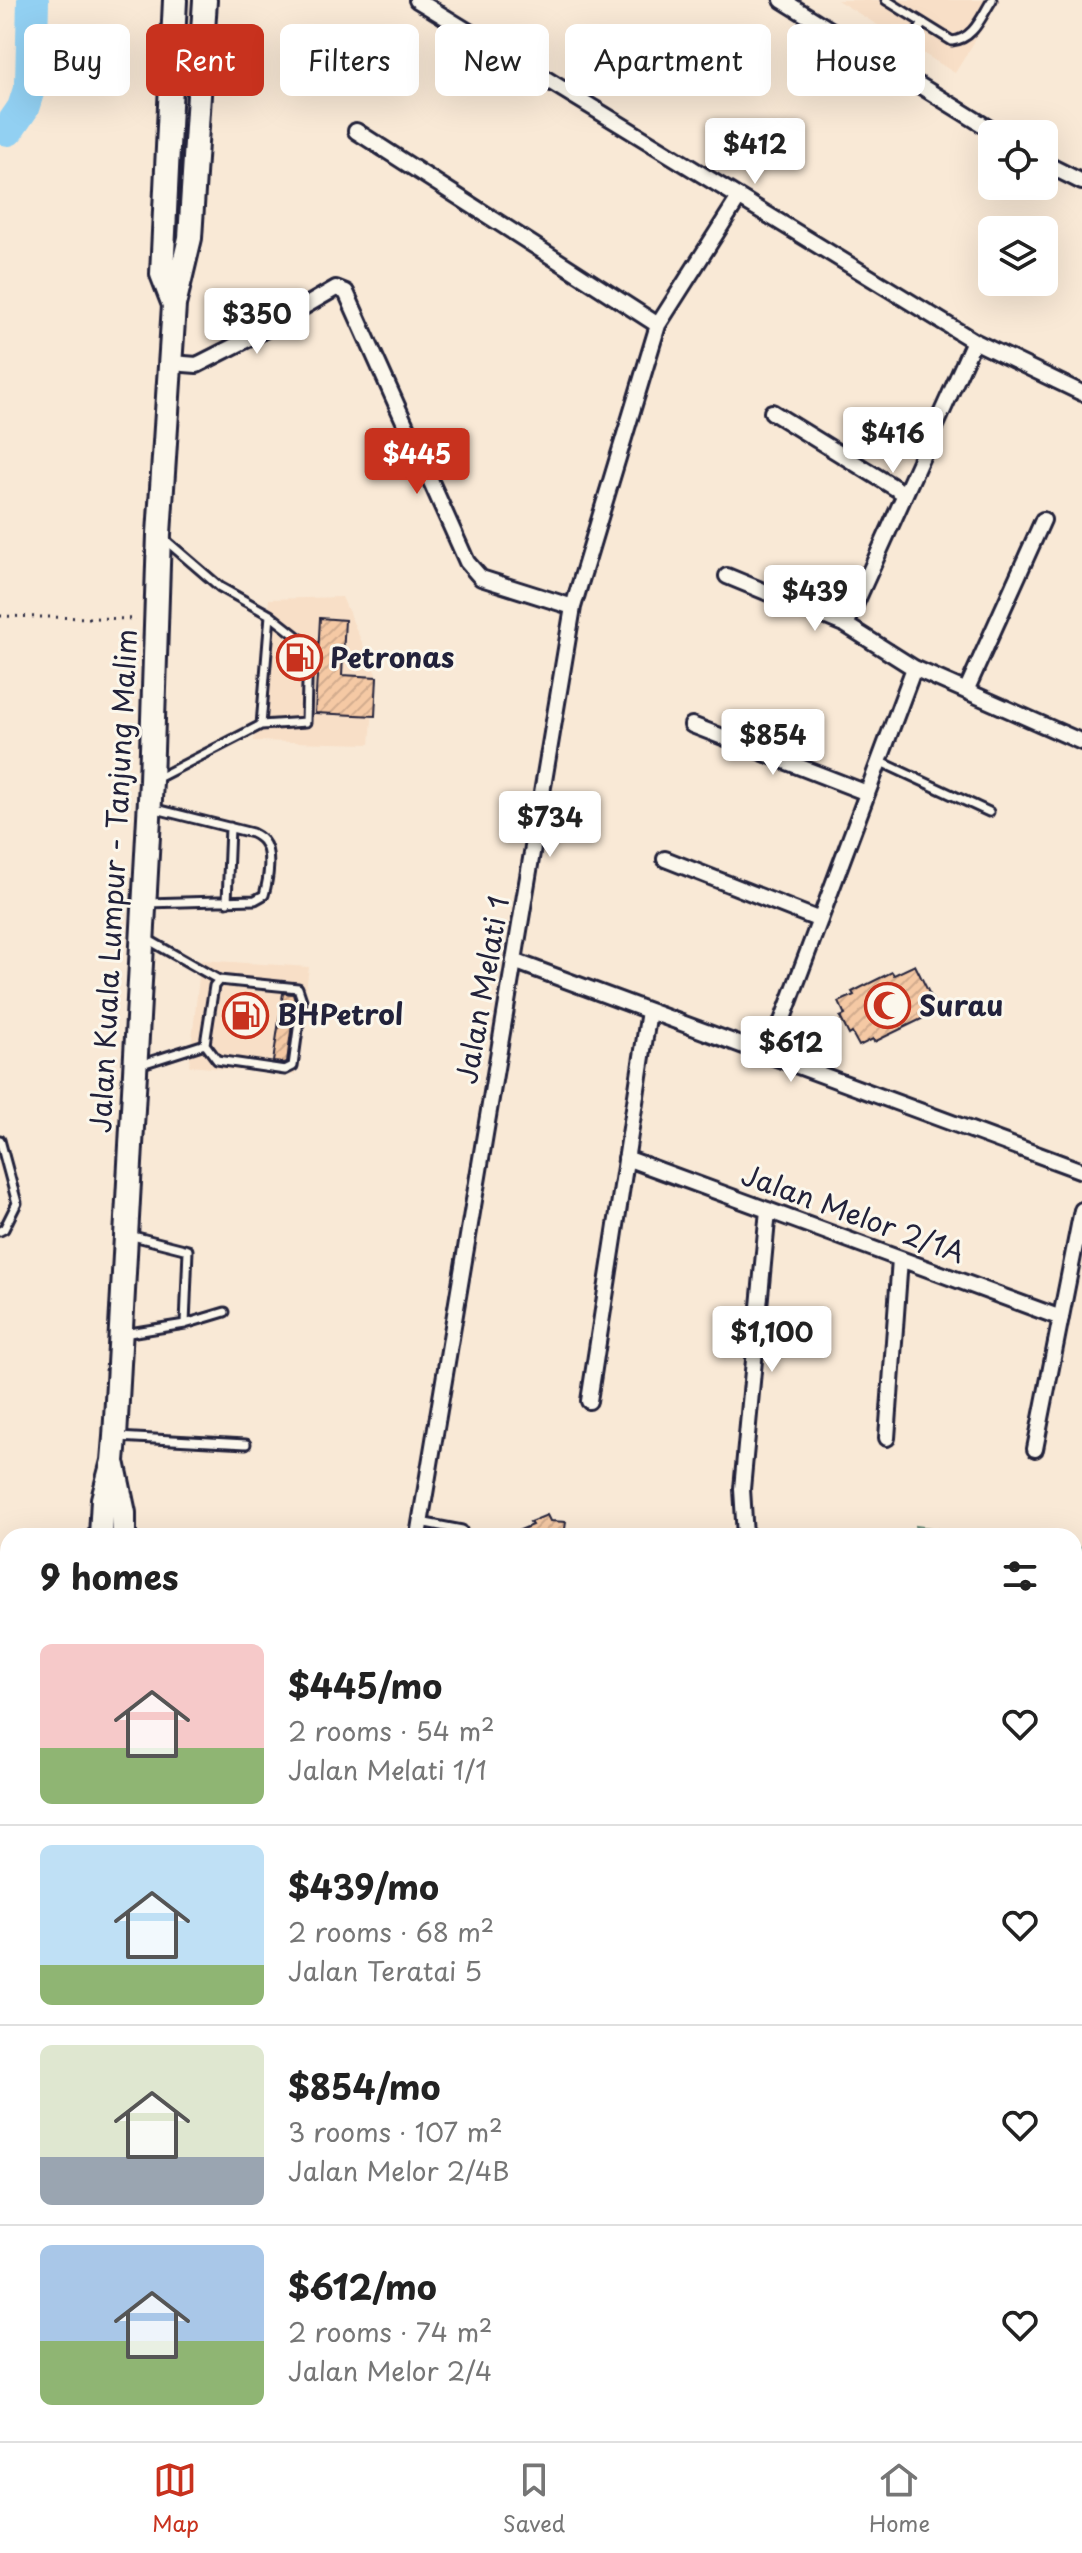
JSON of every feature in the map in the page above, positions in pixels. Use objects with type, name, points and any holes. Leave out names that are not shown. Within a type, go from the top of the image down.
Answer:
[{"type":"main road","name":"Jalan Kuala Lumpur - Tanjung Malim","points":[[174,305],[162,274],[175,0]]},
{"type":"main road","name":"Jalan Kuala Lumpur - Tanjung Malim","points":[[101,1528],[103,1499],[113,1461],[115,1437],[151,781],[159,534],[174,305],[190,238],[205,0]]},
{"type":"main road","name":"Jalan Kuala Lumpur - Tanjung Malim","points":[[113,1461],[124,1513],[124,1528]]},
{"type":"street","points":[[417,0],[974,341],[1082,393]]},
{"type":"street","points":[[782,0],[821,24]]},
{"type":"street","points":[[925,89],[978,122]]},
{"type":"street","points":[[356,131],[658,325]]},
{"type":"street","points":[[1058,170],[1082,182]]},
{"type":"street","name":"Jalan Melati 1","points":[[419,1528],[573,607],[658,325],[738,199]]},
{"type":"street","points":[[171,363],[197,365],[336,288],[346,292],[467,562],[481,578],[573,607]]},
{"type":"street","points":[[846,625],[974,341]]},
{"type":"street","points":[[772,412],[905,494]]},
{"type":"street","points":[[966,691],[1043,520]]},
{"type":"street","points":[[727,576],[846,625],[914,668],[1082,742]]},
{"type":"street","points":[[769,1056],[914,668]]},
{"type":"street","points":[[692,725],[867,793]]},
{"type":"street","points":[[665,859],[820,920]]},
{"type":"street","points":[[514,961],[1082,1171]]},
{"type":"street","points":[[589,1401],[649,1011]]},
{"type":"street","name":"Jalan Melor 2/1A","points":[[626,1158],[1061,1318]]},
{"type":"street","points":[[744,1528],[742,1489],[768,1210]]},
{"type":"street","points":[[1035,1449],[1082,1210]]},
{"type":"street","points":[[887,1438],[900,1259]]},
{"type":"lane","points":[[886,0],[952,41],[964,40],[971,33],[992,0]]},
{"type":"lane","points":[[151,781],[261,725],[306,722],[308,645],[270,615],[220,587],[159,534]]},
{"type":"lane","points":[[261,725],[270,615]]},
{"type":"lane","points":[[879,761],[989,812]]},
{"type":"lane","points":[[143,903],[255,900],[264,895],[267,882],[267,851],[263,841],[252,833],[149,807]]},
{"type":"lane","points":[[227,902],[230,827]]},
{"type":"lane","points":[[142,936],[219,980],[298,988],[302,1000],[293,1066],[285,1070],[217,1060],[205,1044],[214,986],[219,980]]},
{"type":"lane","points":[[135,1067],[205,1044]]},
{"type":"lane","points":[[0,1140],[17,1203],[0,1231]]},
{"type":"lane","points":[[126,1234],[188,1250],[185,1324]]},
{"type":"lane","points":[[121,1334],[185,1324],[225,1312]]},
{"type":"lane","points":[[115,1437],[246,1444]]},
{"type":"path","points":[[0,616],[158,620]]},
{"type":"shaded area","points":[[837,0],[1000,0],[955,73],[925,54],[925,24],[876,24]]},
{"type":"shaded area","points":[[342,597],[376,674],[370,744],[254,741],[269,599]]},
{"type":"shaded area","points":[[201,960],[309,967],[295,1075],[189,1066]]},
{"type":"building","points":[[320,618],[345,620],[342,675],[377,677],[375,716],[315,713]]},
{"type":"building","name":"Surau","points":[[915,965],[938,1011],[874,1042],[873,1039],[859,1046],[840,1017],[845,1015],[839,1002],[892,972],[894,975]]},
{"type":"building","points":[[283,993],[293,994],[295,1001],[287,1062],[284,1063],[273,1062]]},
{"type":"building","points":[[547,1515],[550,1521],[566,1522],[565,1528],[525,1528],[532,1525],[530,1522]]},
{"type":"waterway","points":[[8,130],[23,108],[31,83],[33,0]]},
{"type":"place","name":"Petronas","points":[[299,658]]},
{"type":"place","name":"Surau","points":[[888,1006]]},
{"type":"place","name":"BHPetrol","points":[[246,1015]]}]
